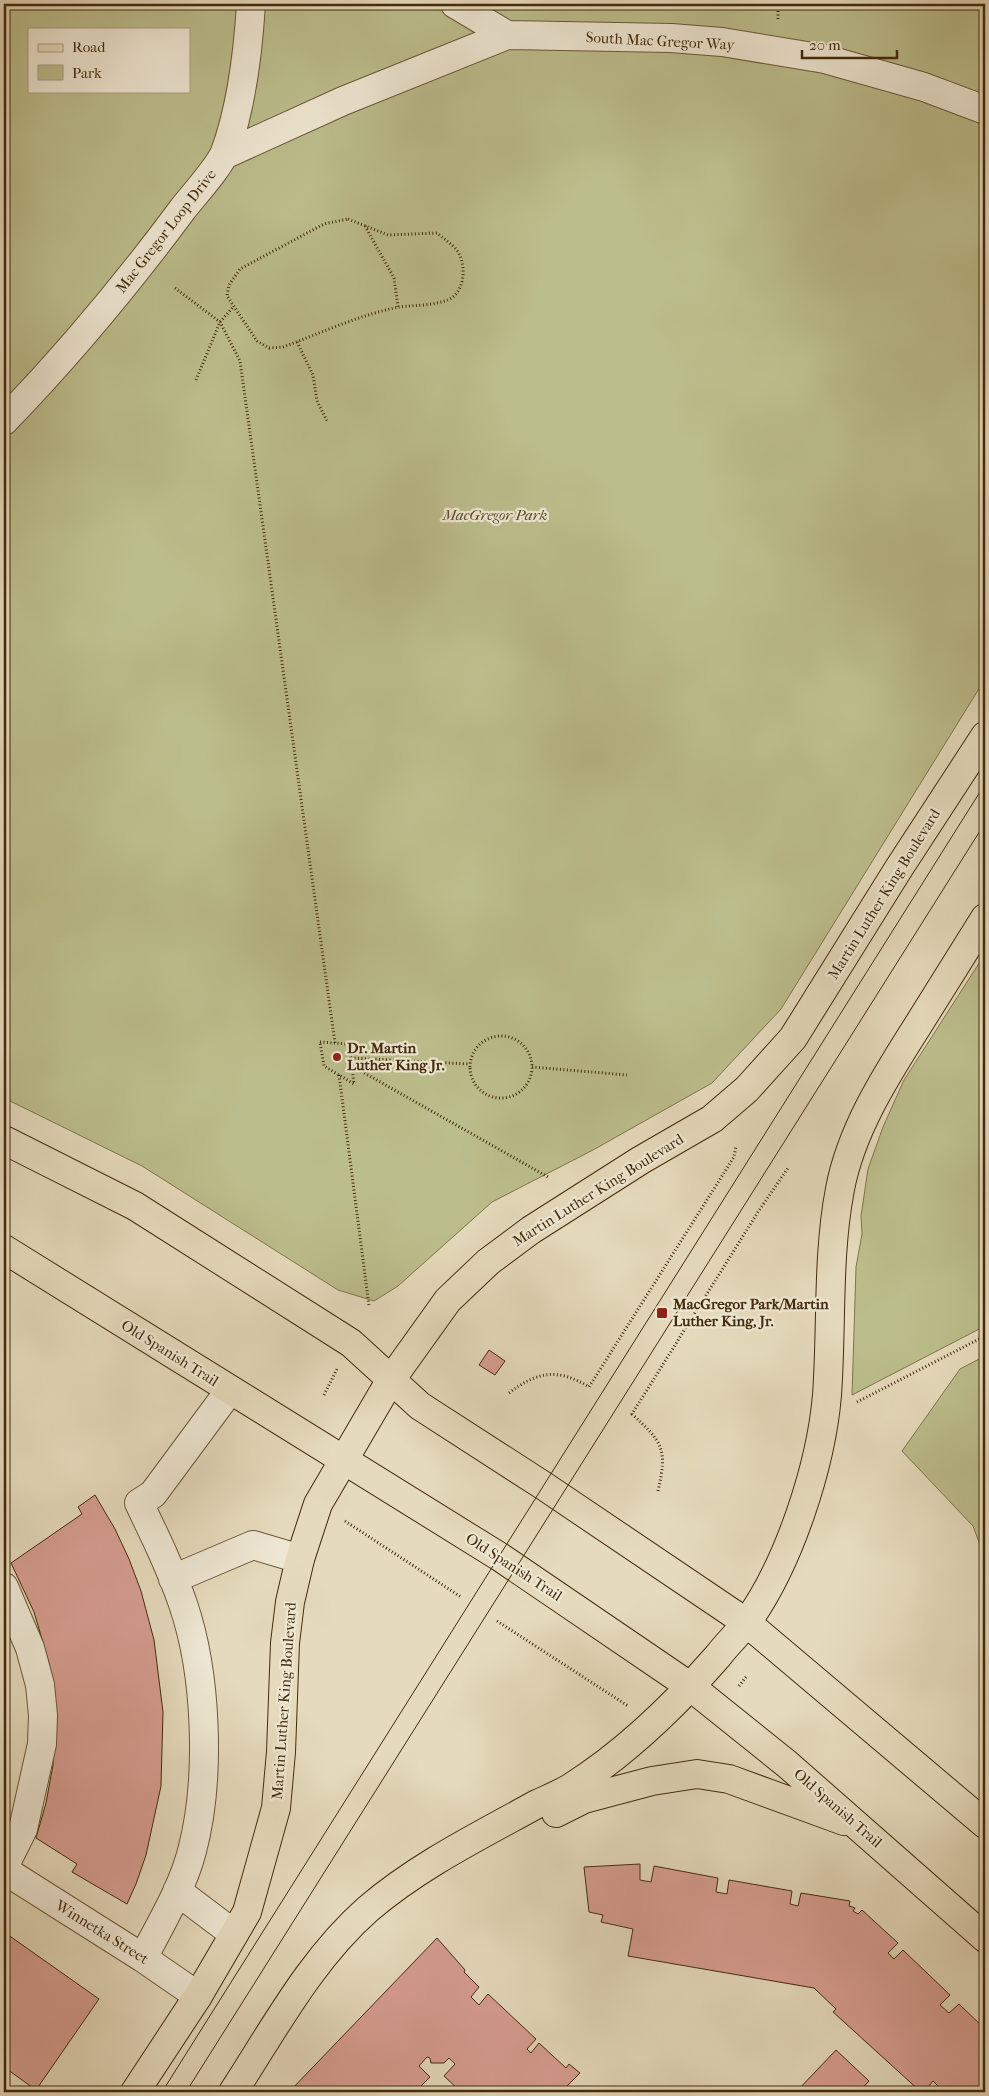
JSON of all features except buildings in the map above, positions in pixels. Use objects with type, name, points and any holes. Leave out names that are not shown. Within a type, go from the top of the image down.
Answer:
[{"type":"main road","name":"Martin Luther King Boulevard","points":[[135,2092],[198,1996],[247,1912],[276,1808],[281,1752],[286,1643],[290,1602],[300,1560],[318,1504],[390,1381],[448,1300],[488,1262],[531,1230],[641,1160],[712,1119],[747,1089],[793,1038],[899,868],[985,736]]},
{"type":"main road","points":[[233,2092],[301,1986],[339,1937],[369,1909],[423,1868],[568,1789],[598,1768],[634,1739],[691,1686],[746,1623],[779,1566],[802,1508],[820,1449],[826,1395],[830,1261],[840,1187],[857,1133],[884,1080],[985,918]]},
{"type":"main road","points":[[4,1140],[134,1206],[351,1344],[420,1406],[550,1490],[746,1623],[985,1824]]},
{"type":"main road","name":"Old Spanish Trail","points":[[4,1249],[505,1560],[691,1686],[787,1764],[985,1938]]},
{"type":"main road","points":[[423,1868],[448,1868],[584,1799],[652,1781],[697,1774],[729,1779],[860,1827]]},
{"type":"street","name":"Mac Gregor Loop Drive","points":[[4,420],[48,375],[143,263],[224,155],[238,105],[246,57],[251,4]]},
{"type":"street","name":"South Mac Gregor Way","points":[[455,4],[507,35],[671,38],[722,42],[825,59],[924,87],[985,110]]},
{"type":"street","points":[[224,155],[343,101],[507,35]]},
{"type":"street","points":[[143,1958],[177,1891],[192,1851],[204,1760],[203,1710],[195,1652],[184,1605],[164,1554],[140,1503],[153,1494],[230,1390]]},
{"type":"street","points":[[173,1579],[253,1545],[300,1560]]},
{"type":"street","points":[[4,1587],[30,1648],[40,1685],[43,1715],[42,1744],[23,1829],[4,1869]]},
{"type":"street","name":"Winnetka Street","points":[[4,1869],[143,1958],[198,1996]]},
{"type":"street","points":[[177,1891],[234,1934]]},
{"type":"path","points":[[4,36],[7,4]]},
{"type":"path","points":[[348,219],[365,226],[388,235],[437,233],[456,249],[463,268],[462,285],[453,298],[439,302],[398,307],[364,317],[283,347],[269,348],[257,341],[227,296],[229,285],[240,268],[324,224],[348,219]]},
{"type":"path","points":[[365,226],[394,278],[398,307]]},
{"type":"path","points":[[176,288],[220,322],[240,360],[335,1043]]},
{"type":"path","points":[[196,380],[220,322],[234,306]]},
{"type":"path","points":[[296,342],[313,375],[317,401],[327,422]]},
{"type":"path","points":[[502,1035],[518,1039],[526,1047],[531,1056],[531,1077],[519,1093],[499,1099],[480,1091],[472,1078],[469,1064],[472,1053],[478,1045],[486,1038],[502,1035]]},
{"type":"path","points":[[320,1042],[335,1043],[349,1044],[354,1084],[324,1066],[320,1042]]},
{"type":"path","points":[[351,1058],[469,1064]]},
{"type":"path","points":[[352,1066],[548,1177]]},
{"type":"path","points":[[532,1067],[626,1075]]},
{"type":"path","points":[[339,1075],[369,1306]]},
{"type":"path","points":[[509,1393],[521,1384],[544,1374],[568,1376],[588,1387],[734,1157],[736,1146]]},
{"type":"path","points":[[658,1491],[664,1466],[661,1450],[652,1431],[632,1414],[758,1212],[788,1168]]},
{"type":"path","points":[[848,1407],[985,1336]]},
{"type":"path","points":[[324,1395],[338,1369]]},
{"type":"path","points":[[338,1517],[461,1597]]},
{"type":"path","points":[[497,1620],[629,1707]]},
{"type":"path","points":[[735,1692],[746,1677]]},
{"type":"green space","name":"MacGregor Park","points":[[4,4],[985,4],[985,679],[781,1009],[712,1083],[593,1150],[492,1202],[398,1286],[374,1301],[338,1290],[142,1166],[4,1098]]},
{"type":"green space","points":[[985,954],[985,1326],[852,1395],[856,1267],[862,1234],[861,1216],[868,1169],[883,1127],[904,1080]]},
{"type":"green space","points":[[985,1356],[985,1558],[973,1526],[902,1451],[960,1369]]},
{"type":"tram line","points":[[162,2092],[985,784]]},
{"type":"tram line","points":[[186,2092],[985,823]]},
{"type":"place","name":"Dr. Martin Luther King Jr.","points":[[337,1057]]},
{"type":"place","name":"MacGregor Park/Martin Luther King, Jr.","points":[[662,1313]]}]
